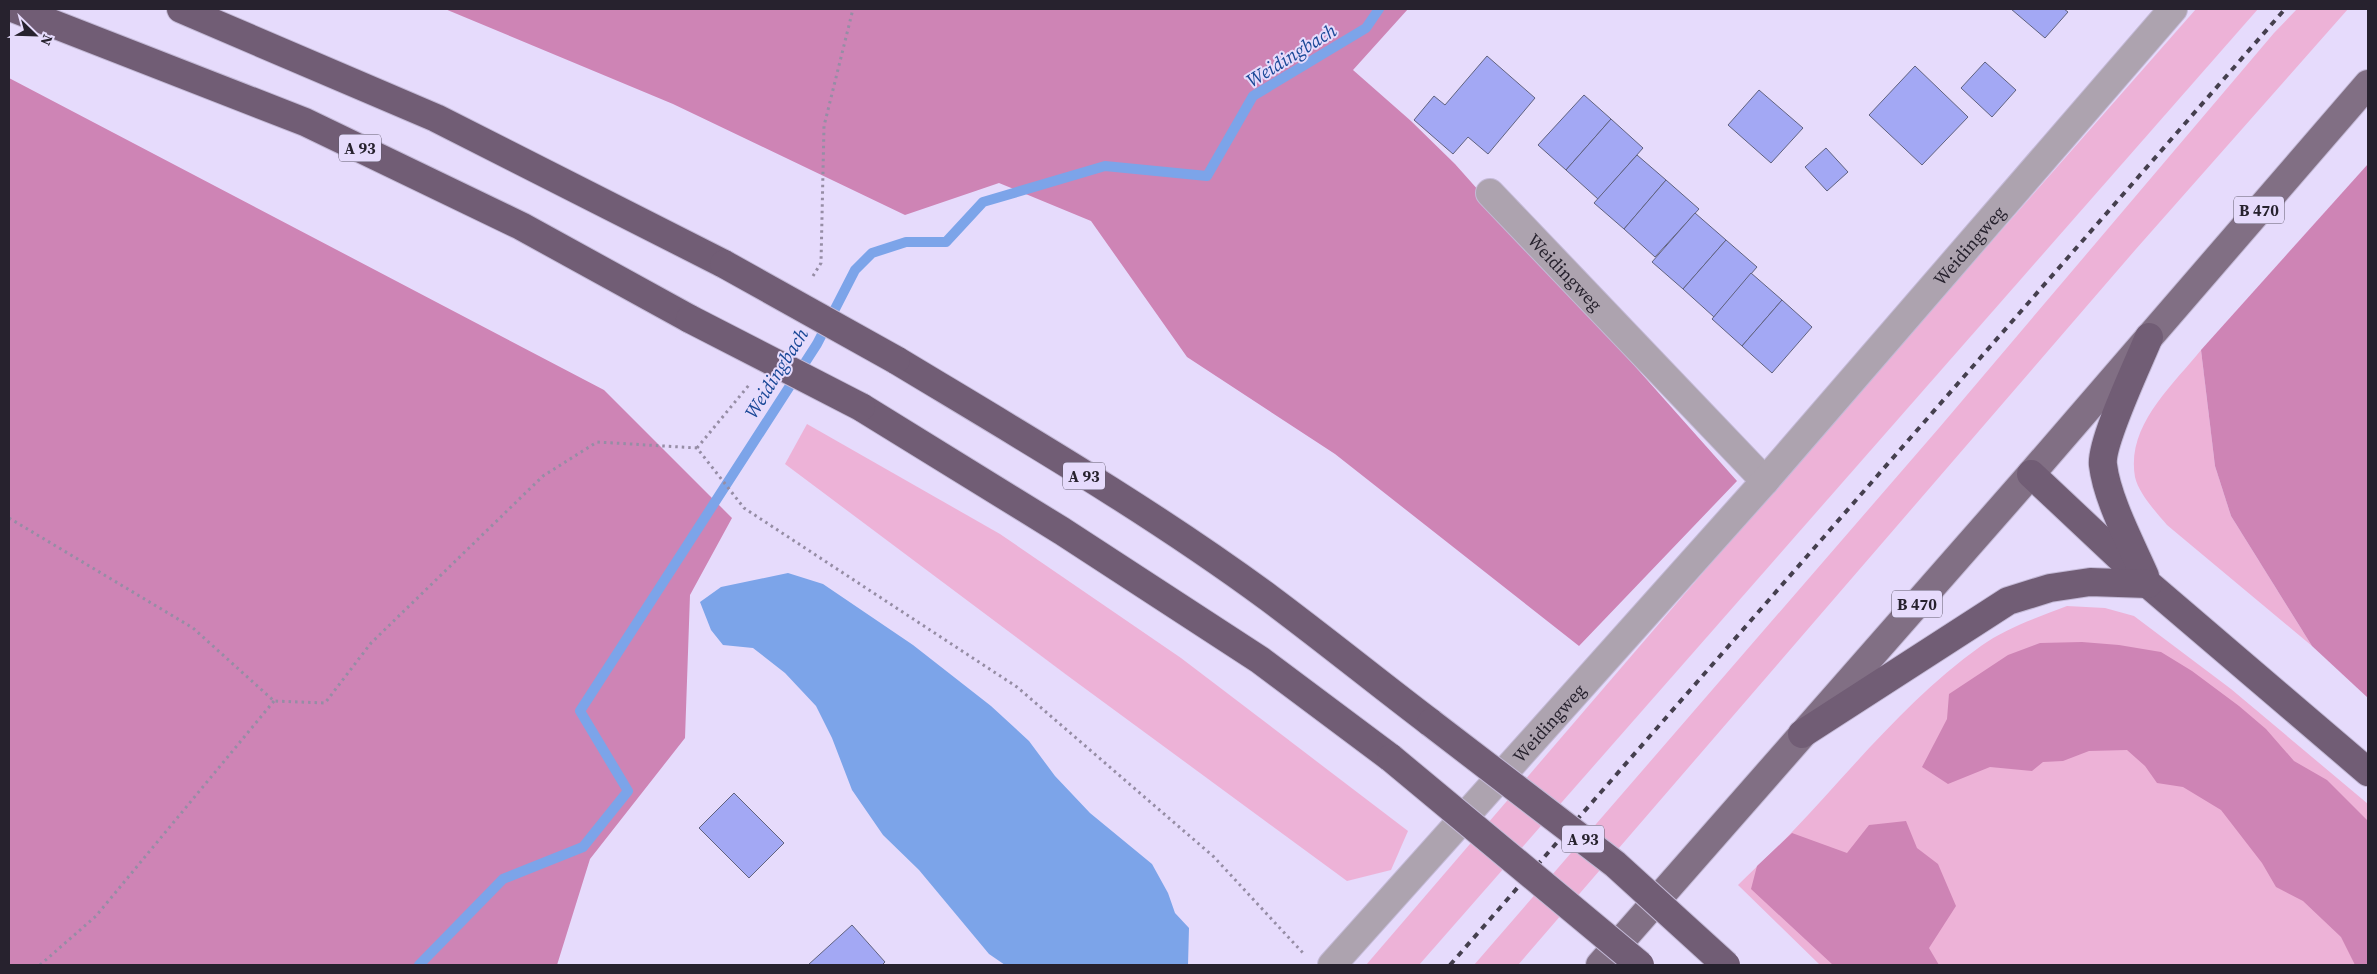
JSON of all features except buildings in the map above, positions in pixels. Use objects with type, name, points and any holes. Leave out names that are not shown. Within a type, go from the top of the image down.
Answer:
[{"type":"highway","name":"A 93","points":[[15,9],[305,122],[521,226],[690,319],[861,407],[1062,531],[1260,660],[1391,758],[1640,965]]},
{"type":"highway","name":"A 93","points":[[181,9],[436,118],[724,264],[896,360],[1032,442],[1158,522],[1269,598],[1615,864],[1726,965]]},
{"type":"highway","points":[[2148,584],[2109,489],[2102,464],[2106,442],[2149,337]]},
{"type":"highway","points":[[2032,474],[2148,584],[2368,772]]},
{"type":"highway","points":[[1802,734],[2008,601],[2042,590],[2090,582],[2148,584]]},
{"type":"main road","name":"B 470","points":[[1600,965],[2032,474],[2368,84]]},
{"type":"street","name":"Weidingweg","points":[[1320,962],[1765,481],[2174,9]]},
{"type":"street","name":"Weidingweg","points":[[1490,193],[1765,481]]},
{"type":"path","points":[[821,263],[824,126],[853,9]]},
{"type":"path","points":[[9,518],[193,628],[274,701],[325,703],[371,643],[543,476],[596,442],[697,448],[744,508],[1017,687],[1214,856],[1320,962]]},
{"type":"path","points":[[40,965],[96,916],[274,701]]},
{"type":"shaded area","points":[[445,9],[1408,9],[1353,70],[1411,121],[1455,164],[1737,481],[1579,646],[1335,454],[1187,357],[1091,221],[999,183],[905,215],[673,104]]},
{"type":"shaded area","points":[[2196,9],[2258,9],[1419,965],[1366,965],[1809,449]]},
{"type":"shaded area","points":[[2297,9],[2348,9],[2136,249],[1518,965],[1474,965],[1939,428],[2274,33]]},
{"type":"shaded area","points":[[9,78],[604,390],[732,518],[690,595],[685,738],[590,859],[557,965],[9,965]]},
{"type":"shaded area","points":[[2368,164],[2368,698],[2312,646],[2231,516],[2215,466],[2201,350]]},
{"type":"shaded area","points":[[2201,350],[2215,466],[2231,516],[2312,646],[2167,525],[2148,502],[2137,483],[2134,458],[2137,441],[2144,424],[2165,393]]},
{"type":"shaded area","points":[[807,424],[1000,534],[1181,658],[1408,831],[1391,870],[1347,881],[1068,676],[785,464]]},
{"type":"shaded area","points":[[2067,606],[2105,608],[2134,616],[2231,689],[2368,804],[2368,965],[1820,965],[1738,885],[1792,832],[1882,734],[1954,666],[2001,634],[2023,623]]},
{"type":"shaded area","points":[[2082,642],[2119,645],[2161,652],[2192,671],[2266,729],[2294,761],[2327,780],[2368,821],[2368,965],[2355,965],[2341,937],[2303,901],[2276,887],[2262,863],[2221,810],[2183,787],[2157,783],[2145,766],[2127,750],[2089,751],[2063,761],[2043,762],[2032,771],[1990,767],[1948,784],[1922,767],[1947,719],[1949,694],[2008,655],[2040,643]]},
{"type":"shaded area","points":[[1906,821],[1917,848],[1938,864],[1956,906],[1929,948],[1939,965],[1833,965],[1751,889],[1757,866],[1792,833],[1847,853],[1869,825]]},
{"type":"water","points":[[788,573],[823,584],[913,645],[991,706],[1029,741],[1055,776],[1090,813],[1152,864],[1168,893],[1175,913],[1189,928],[1188,965],[1005,965],[989,954],[919,870],[883,835],[852,790],[832,738],[816,706],[785,673],[753,648],[723,645],[711,630],[700,602],[721,587]]},
{"type":"waterway","name":"Weidingbach","points":[[419,965],[503,879],[583,847],[628,791],[580,711],[817,344],[855,270],[872,253],[906,242],[946,242],[983,202],[1105,166],[1207,176],[1253,96],[1366,28],[1379,9]]},
{"type":"railway","points":[[1450,965],[2285,9]]}]
